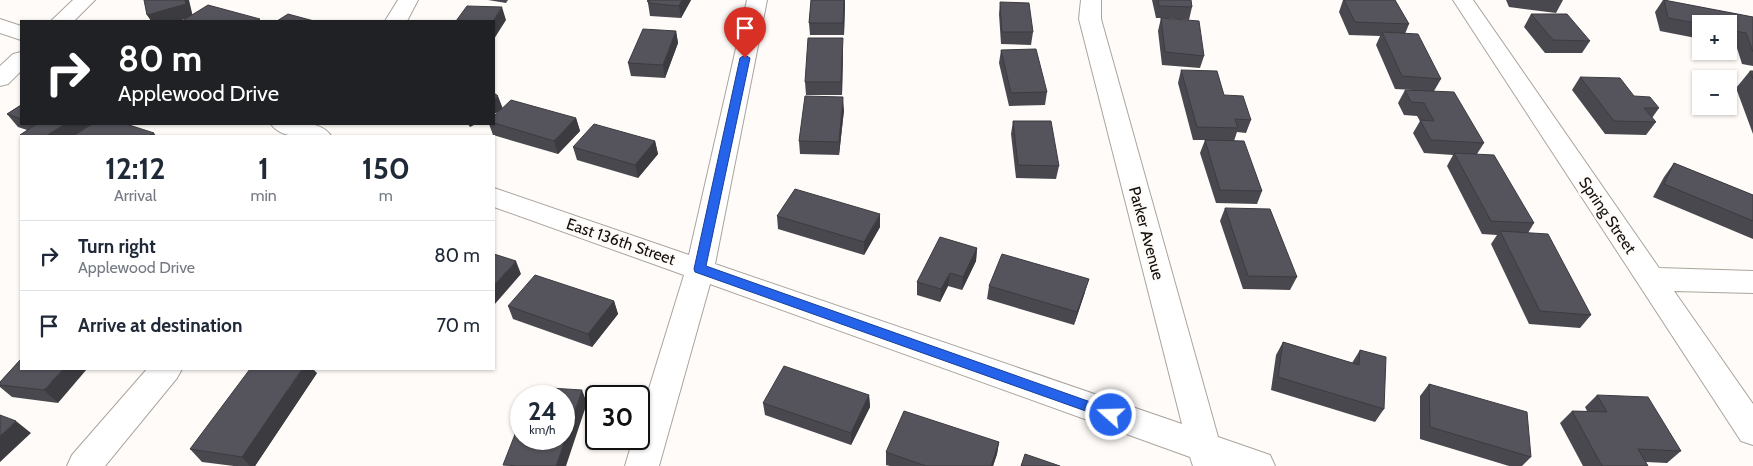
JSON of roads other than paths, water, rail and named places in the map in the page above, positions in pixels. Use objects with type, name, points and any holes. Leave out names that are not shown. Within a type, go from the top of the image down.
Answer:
[{"type":"street","points":[[63,20],[84,0]]},
{"type":"street","points":[[397,20],[408,0]]},
{"type":"street","points":[[642,466],[700,269],[757,0]]},
{"type":"street","name":"Parker Avenue","points":[[1091,0],[1090,19],[1207,457]]},
{"type":"street","name":"Spring Street","points":[[1463,0],[1753,431]]},
{"type":"street","points":[[0,26],[20,33]]},
{"type":"street","points":[[0,79],[20,60]]},
{"type":"street","points":[[286,125],[316,135]]},
{"type":"street","name":"East 136th Street","points":[[495,197],[700,269],[1207,457],[1258,466]]},
{"type":"street","points":[[1651,279],[1753,282]]},
{"type":"street","points":[[84,466],[165,370]]}]
